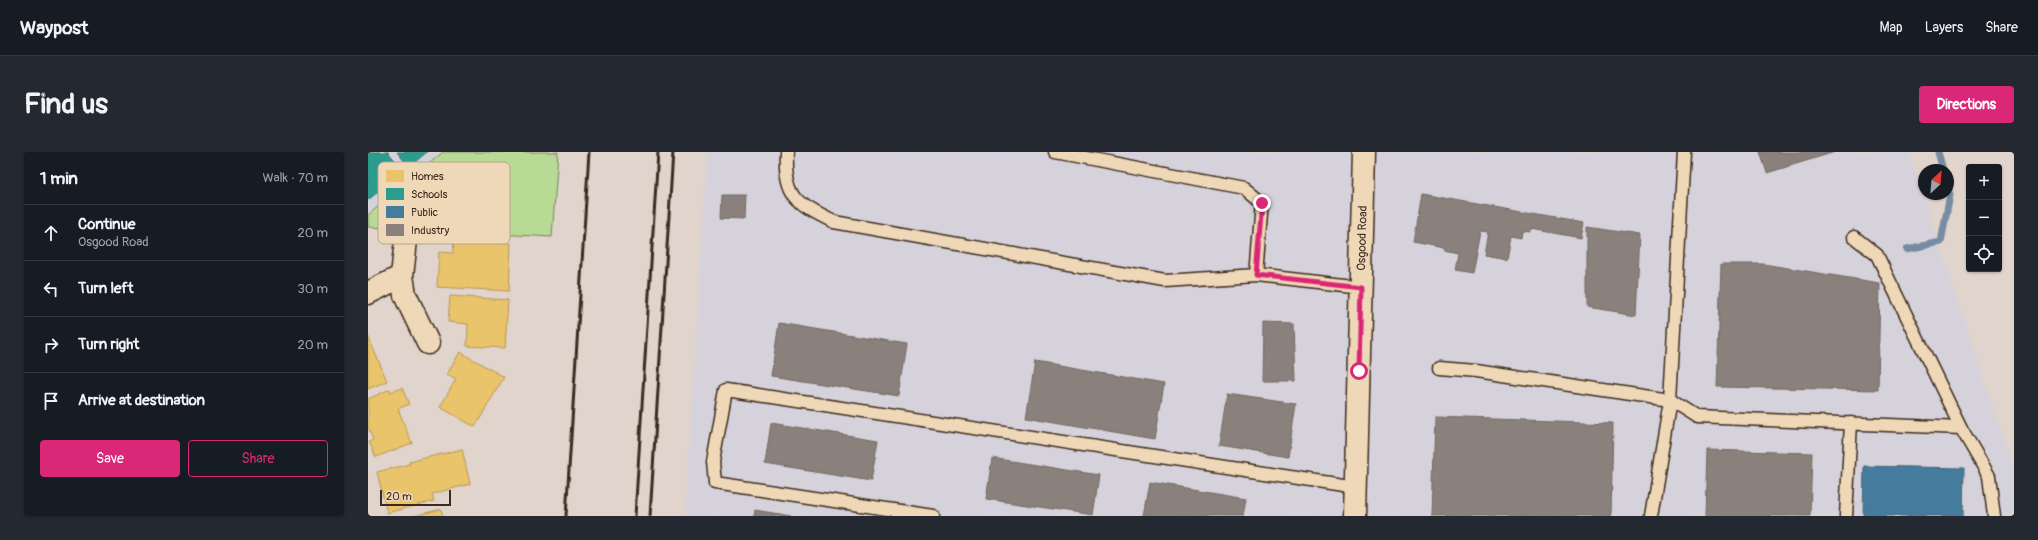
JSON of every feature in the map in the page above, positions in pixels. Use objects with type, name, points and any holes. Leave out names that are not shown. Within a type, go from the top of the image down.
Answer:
[{"type":"main road","name":"Osgood Road","points":[[1355,516],[1364,152]]},
{"type":"main road","points":[[406,244],[402,276],[406,295],[428,343]]},
{"type":"main road","points":[[368,293],[402,276]]},
{"type":"lane","points":[[786,152],[786,171],[793,196],[810,210],[834,222],[1165,281],[1256,275],[1361,287]]},
{"type":"lane","points":[[1055,152],[1244,188],[1262,203],[1256,275]]},
{"type":"lane","points":[[1651,516],[1670,400],[1684,152]]},
{"type":"lane","points":[[1854,237],[1877,255],[1961,428],[1989,476],[1994,516]]},
{"type":"lane","points":[[1439,368],[1476,371],[1670,400],[1697,417],[1961,428]]},
{"type":"lane","points":[[934,516],[715,483],[713,462],[726,390],[1356,487]]},
{"type":"lane","points":[[1846,516],[1851,423]]},
{"type":"shaded area","points":[[368,152],[443,152],[431,162],[378,162],[378,207],[368,215]]},
{"type":"shaded area","points":[[708,152],[1909,152],[1918,179],[1918,200],[1925,200],[2014,471],[2014,516],[685,516]]},
{"type":"green space","points":[[443,152],[558,152],[552,237],[510,235],[510,162],[431,162]]},
{"type":"green space","points":[[378,207],[378,228],[368,227],[368,215]]},
{"type":"building: Homes","points":[[511,243],[509,291],[437,287],[439,252],[453,253],[454,244]]},
{"type":"building: Homes","points":[[450,296],[508,300],[505,348],[467,346],[468,324],[448,322]]},
{"type":"building: Homes","points":[[368,336],[387,381],[368,389]]},
{"type":"building: Homes","points":[[460,352],[504,377],[475,427],[440,407],[456,379],[447,374]]},
{"type":"building: Homes","points":[[402,388],[409,404],[398,409],[412,443],[376,457],[369,442],[373,440],[368,427],[368,399],[390,389],[391,392]]},
{"type":"building: Homes","points":[[462,449],[470,484],[432,494],[434,501],[387,513],[377,472],[410,464],[409,462]]},
{"type":"building: Homes","points":[[441,509],[443,516],[414,516]]},
{"type":"building: Schools","points":[[368,152],[388,152],[396,162],[378,162],[378,192],[368,200]]},
{"type":"building: Schools","points":[[397,152],[427,152],[415,162],[405,162]]},
{"type":"building: Public","points":[[1864,466],[1964,468],[1963,516],[1863,516]]},
{"type":"building: Industry","points":[[1760,152],[1835,152],[1767,173]]},
{"type":"building: Industry","points":[[1421,194],[1584,223],[1581,238],[1531,229],[1530,232],[1522,231],[1521,238],[1511,236],[1507,258],[1484,254],[1488,232],[1480,231],[1472,273],[1455,270],[1458,253],[1444,250],[1444,248],[1413,242]]},
{"type":"building: Industry","points":[[722,195],[745,195],[744,219],[721,218]]},
{"type":"building: Industry","points":[[1587,227],[1640,235],[1636,315],[1587,307]]},
{"type":"building: Industry","points":[[1721,264],[1763,264],[1880,283],[1878,390],[1717,387]]},
{"type":"building: Industry","points":[[779,323],[907,344],[899,396],[771,376]]},
{"type":"building: Industry","points":[[1263,323],[1294,324],[1296,381],[1262,381]]},
{"type":"building: Industry","points":[[1035,362],[1164,384],[1155,439],[1026,417]]},
{"type":"building: Industry","points":[[1227,394],[1296,404],[1288,457],[1219,446]]},
{"type":"building: Industry","points":[[1435,417],[1613,423],[1611,516],[1432,516]]},
{"type":"building: Industry","points":[[771,423],[878,440],[871,481],[765,464]]},
{"type":"building: Industry","points":[[1707,450],[1812,453],[1810,516],[1705,516]]},
{"type":"building: Industry","points":[[992,458],[1099,475],[1093,515],[986,499]]},
{"type":"building: Industry","points":[[1150,482],[1246,498],[1243,516],[1144,516]]},
{"type":"building: Industry","points":[[755,510],[791,516],[754,516]]},
{"type":"waterway","points":[[1938,152],[1941,164]]},
{"type":"waterway","points":[[1907,249],[1941,242],[1949,200]]},
{"type":"railway","points":[[566,516],[589,152]]},
{"type":"railway","points":[[635,516],[658,152]]},
{"type":"railway","points":[[650,516],[673,152]]},
{"type":"route","points":[[1262,203],[1256,275],[1361,287],[1359,371]]}]
